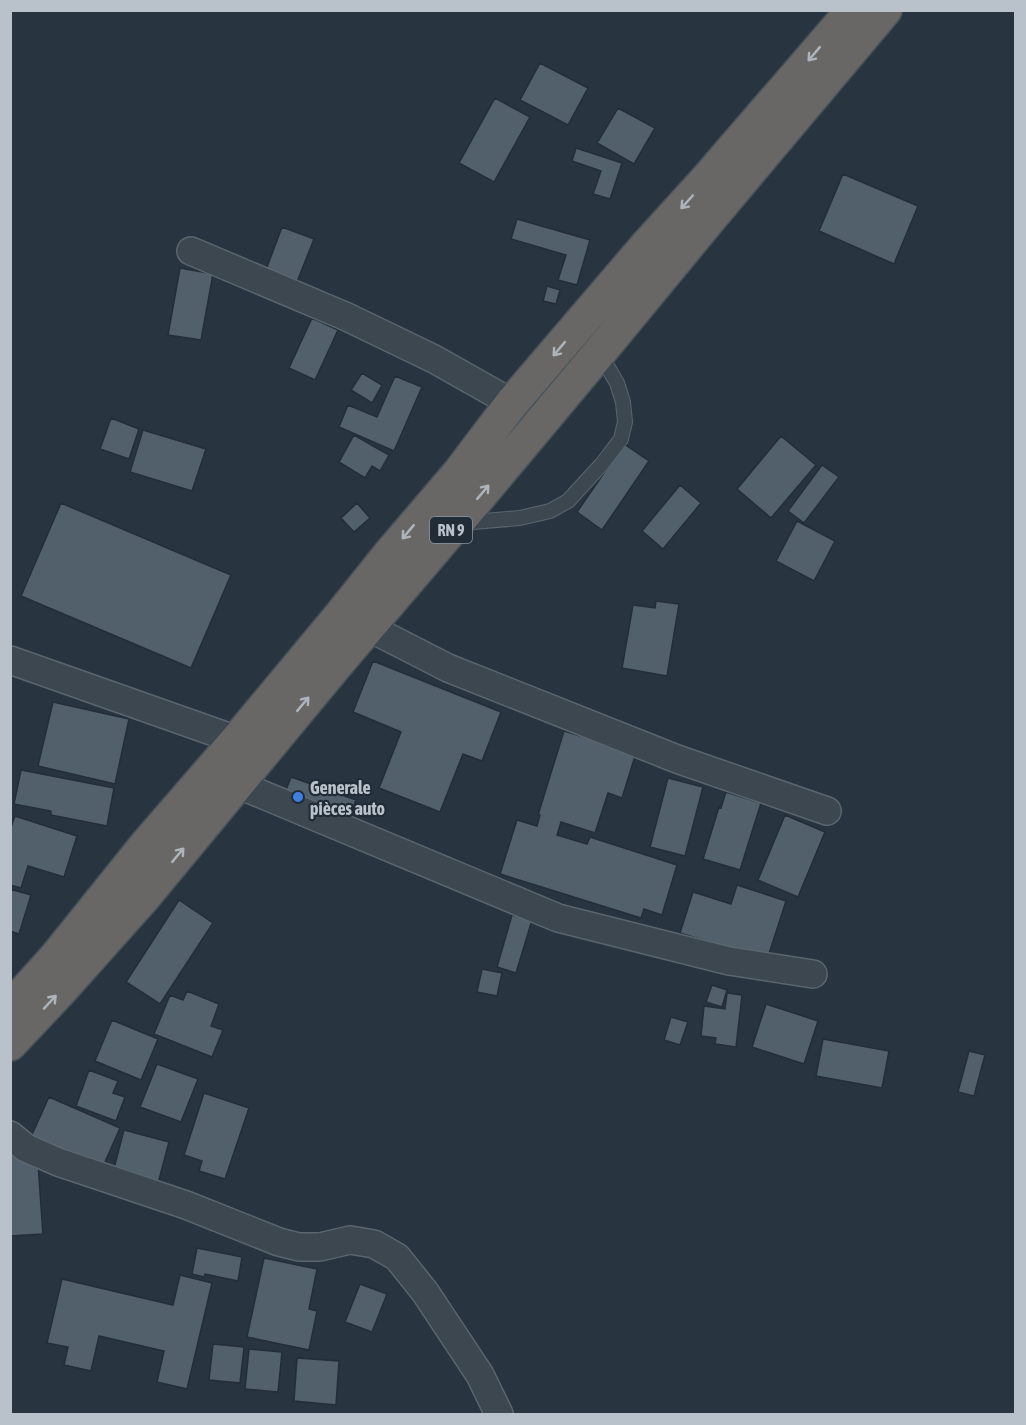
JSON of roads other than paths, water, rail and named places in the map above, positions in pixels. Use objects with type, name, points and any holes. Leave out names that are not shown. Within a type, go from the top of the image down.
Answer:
[{"type":"highway","name":"RN 9","points":[[10,1008],[56,957],[146,845],[237,740],[459,473],[512,403],[853,10]]},
{"type":"highway","name":"RN 9","points":[[10,1044],[142,898],[885,10]]},
{"type":"street","points":[[191,251],[347,317],[434,359],[512,403]]},
{"type":"street","points":[[368,627],[459,673],[677,759],[827,811]]},
{"type":"street","points":[[10,660],[237,740]]},
{"type":"street","points":[[237,784],[558,918],[729,961],[813,974]]},
{"type":"street","points":[[10,1136],[26,1148],[58,1162],[186,1205],[279,1242],[299,1247],[320,1247],[350,1240],[374,1244],[397,1257],[426,1292],[480,1375],[499,1414]]},
{"type":"lane","points":[[456,524],[519,518],[549,512],[568,501],[602,464],[621,439],[625,422],[624,402],[617,383],[599,353]]},
{"type":"place","name":"Generale pièces auto","points":[[298,797]]}]
